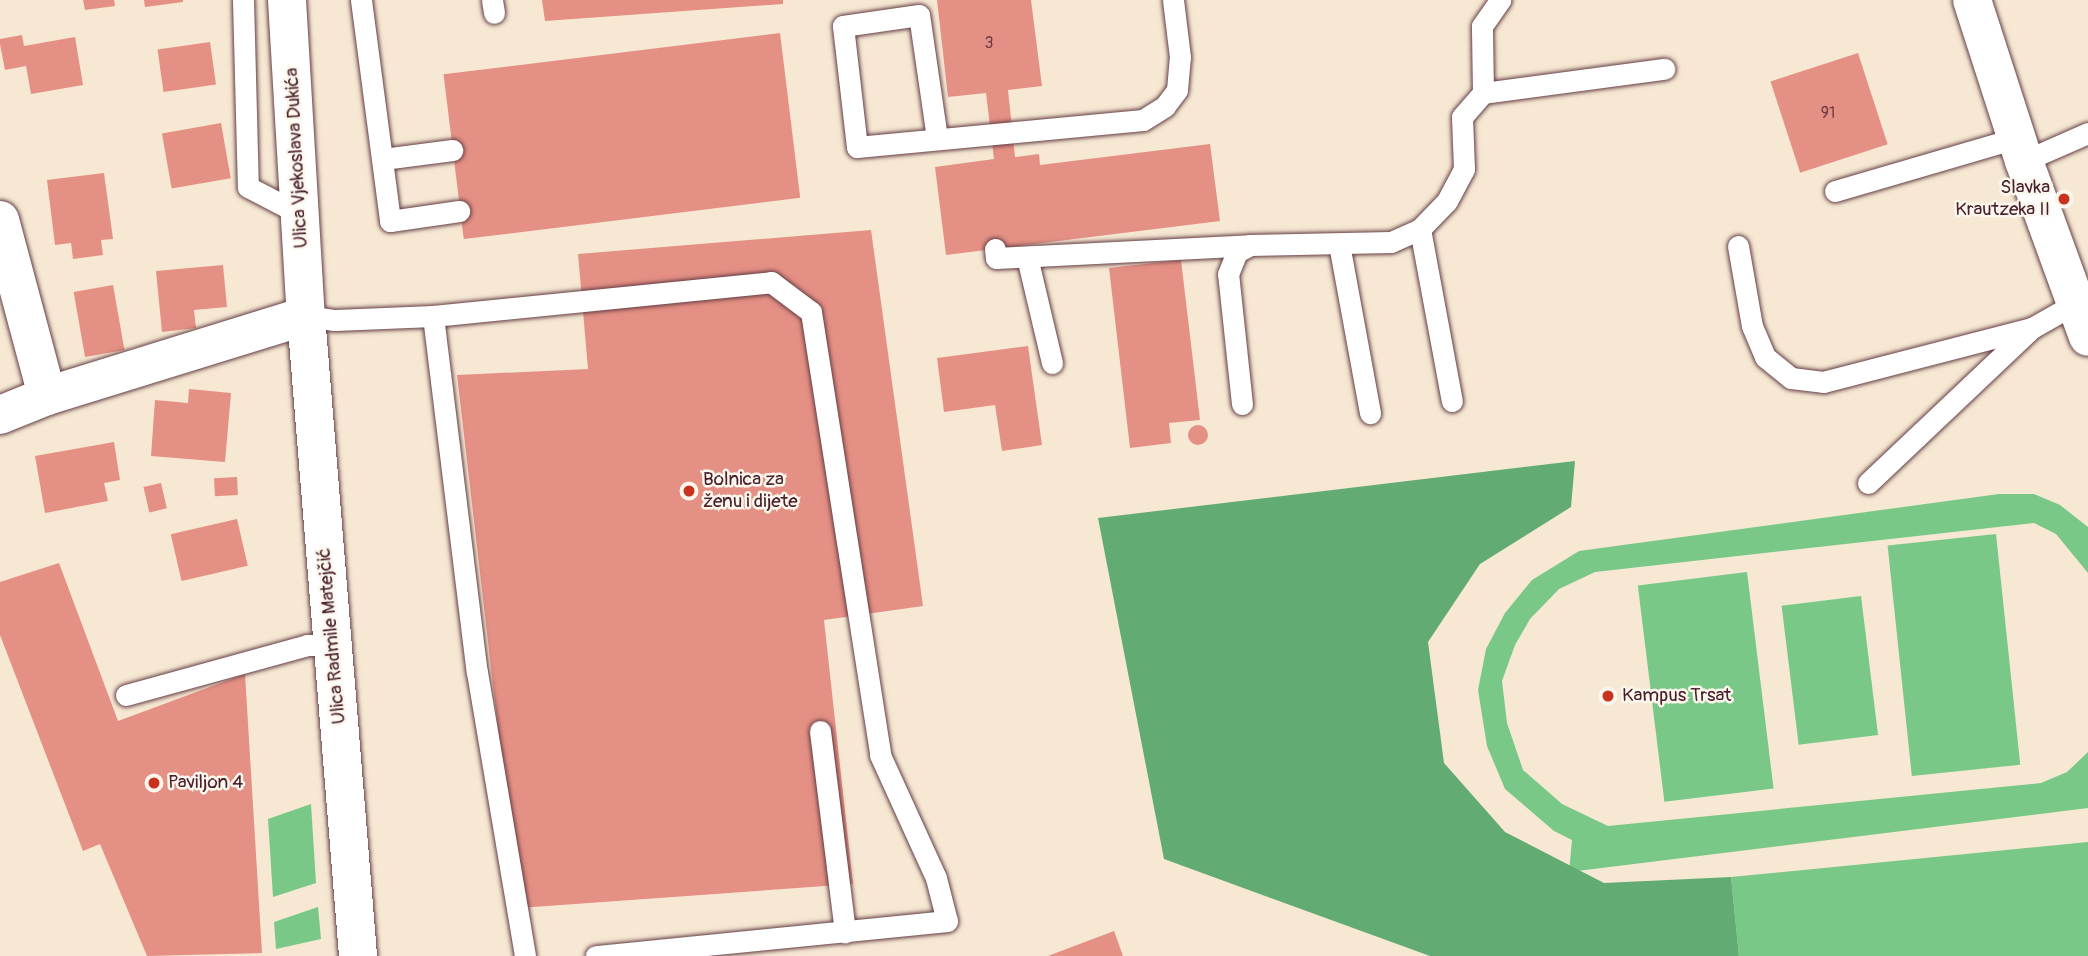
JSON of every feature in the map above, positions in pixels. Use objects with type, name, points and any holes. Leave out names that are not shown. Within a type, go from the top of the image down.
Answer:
[{"type":"street","name":"Ulica Vjekoslava Dukića","points":[[288,0],[306,316]]},
{"type":"street","points":[[1972,0],[2020,150],[2084,320]]},
{"type":"street","points":[[0,220],[47,396]]},
{"type":"street","points":[[0,415],[47,396],[306,316]]},
{"type":"street","name":"Ulica Radmile Matejčić","points":[[306,316],[358,956]]},
{"type":"lane","points":[[243,0],[248,187],[300,214]]},
{"type":"lane","points":[[361,0],[390,221],[459,211]]},
{"type":"lane","points":[[937,138],[919,15],[843,26],[857,146],[1143,120],[1165,106],[1177,90],[1180,57],[1173,0]]},
{"type":"lane","points":[[1483,93],[1482,26],[1500,0]]},
{"type":"lane","points":[[995,249],[996,258],[1250,245],[1391,242],[1420,229],[1447,201],[1464,169],[1462,117],[1483,93],[1664,69]]},
{"type":"lane","points":[[1836,191],[2088,133]]},
{"type":"lane","points":[[383,159],[452,150]]},
{"type":"lane","points":[[1420,229],[1452,401]]},
{"type":"lane","points":[[1339,244],[1370,413]]},
{"type":"lane","points":[[1242,404],[1228,274],[1237,252],[1250,245]]},
{"type":"lane","points":[[1738,246],[1752,326],[1765,357],[1791,378],[1823,382],[2032,328],[2084,320]]},
{"type":"lane","points":[[1027,257],[1052,363]]},
{"type":"lane","points":[[306,316],[335,320],[433,316],[771,282],[811,312],[880,755],[936,878],[947,921],[596,956]]},
{"type":"lane","points":[[433,316],[477,672],[525,956]]},
{"type":"lane","points":[[1868,483],[2032,328]]},
{"type":"lane","points":[[126,695],[307,645],[333,645]]},
{"type":"lane","points":[[820,731],[845,932]]},
{"type":"green space","points":[[1575,461],[1571,507],[1480,564],[1428,642],[1444,763],[1505,832],[1604,883],[1731,877],[1739,956],[1430,956],[1164,859],[1098,518]]},
{"type":"green space","points":[[1999,494],[2034,494],[2060,505],[2088,527],[2088,573],[2056,534],[2034,523],[1595,572],[1559,589],[1530,619],[1515,645],[1502,681],[1507,723],[1523,770],[1562,804],[1608,826],[2041,783],[2067,772],[2088,752],[2088,808],[1569,872],[1572,840],[1554,831],[1505,789],[1487,746],[1478,690],[1486,649],[1505,613],[1532,580],[1579,551]]},
{"type":"green space","points":[[1996,534],[2020,765],[1912,776],[1888,545]]},
{"type":"green space","points":[[1747,572],[1774,788],[1664,802],[1638,585]]},
{"type":"green space","points":[[1861,596],[1878,735],[1799,745],[1782,606]]},
{"type":"green space","points":[[311,804],[316,883],[273,897],[268,819]]},
{"type":"green space","points":[[2088,842],[2088,956],[1739,956],[1731,877]]},
{"type":"green space","points":[[318,907],[321,939],[276,949],[274,922]]},
{"type":"building","points":[[83,0],[114,0],[115,6],[85,10]]},
{"type":"building","points":[[144,0],[183,0],[183,2],[145,7]]},
{"type":"building","points":[[542,0],[783,0],[783,4],[545,21]]},
{"type":"building","points":[[937,0],[1031,0],[1042,86],[1008,90],[1015,157],[1039,154],[1040,165],[1210,144],[1220,221],[946,255],[935,167],[994,159],[986,93],[948,97]]},
{"type":"building","points":[[780,33],[800,198],[464,239],[444,74]]},
{"type":"building","points":[[22,35],[24,46],[75,37],[83,85],[31,94],[26,66],[5,70],[0,44],[0,39]]},
{"type":"building","points":[[210,42],[216,85],[164,92],[158,49]]},
{"type":"building","points":[[1858,53],[1888,144],[1800,173],[1771,81]]},
{"type":"building","points":[[221,123],[231,178],[172,189],[162,133]]},
{"type":"building","points":[[104,173],[113,239],[101,240],[103,255],[73,259],[71,243],[55,245],[47,180]]},
{"type":"building","name":"Bolnica za ženu i dijete","points":[[871,230],[923,606],[824,620],[853,884],[519,908],[457,375],[588,369],[578,254]]},
{"type":"building","points":[[1181,260],[1200,420],[1169,423],[1171,443],[1130,448],[1109,268]]},
{"type":"building","points":[[223,265],[227,307],[194,310],[196,328],[162,332],[156,271]]},
{"type":"building","points":[[113,285],[124,350],[85,357],[74,292]]},
{"type":"building","points":[[1028,346],[1042,445],[1002,451],[995,405],[944,412],[937,358]]},
{"type":"building","points":[[189,389],[231,393],[225,462],[151,456],[155,400],[188,403]]},
{"type":"building","points":[[1198,425],[1205,428],[1208,435],[1205,442],[1198,445],[1191,442],[1188,435],[1191,428]]},
{"type":"building","points":[[114,442],[120,480],[104,483],[108,501],[45,513],[35,456]]},
{"type":"building","points":[[237,477],[238,495],[215,496],[214,478]]},
{"type":"building","points":[[161,483],[167,508],[149,512],[143,487]]},
{"type":"building","points":[[237,519],[248,566],[182,581],[171,534]]},
{"type":"building","name":"Paviljon 4","points":[[59,563],[118,721],[245,674],[262,953],[147,956],[100,844],[83,851],[0,635],[0,582]]},
{"type":"building","points":[[1114,931],[1123,956],[1048,956]]},
{"type":"place","name":"Slavka Krautzeka II","points":[[2064,199]]},
{"type":"place","name":"Bolnica za ženu i dijete","points":[[689,491]]},
{"type":"place","name":"Kampus Trsat","points":[[1608,696]]},
{"type":"place","name":"Paviljon 4","points":[[154,783]]}]
